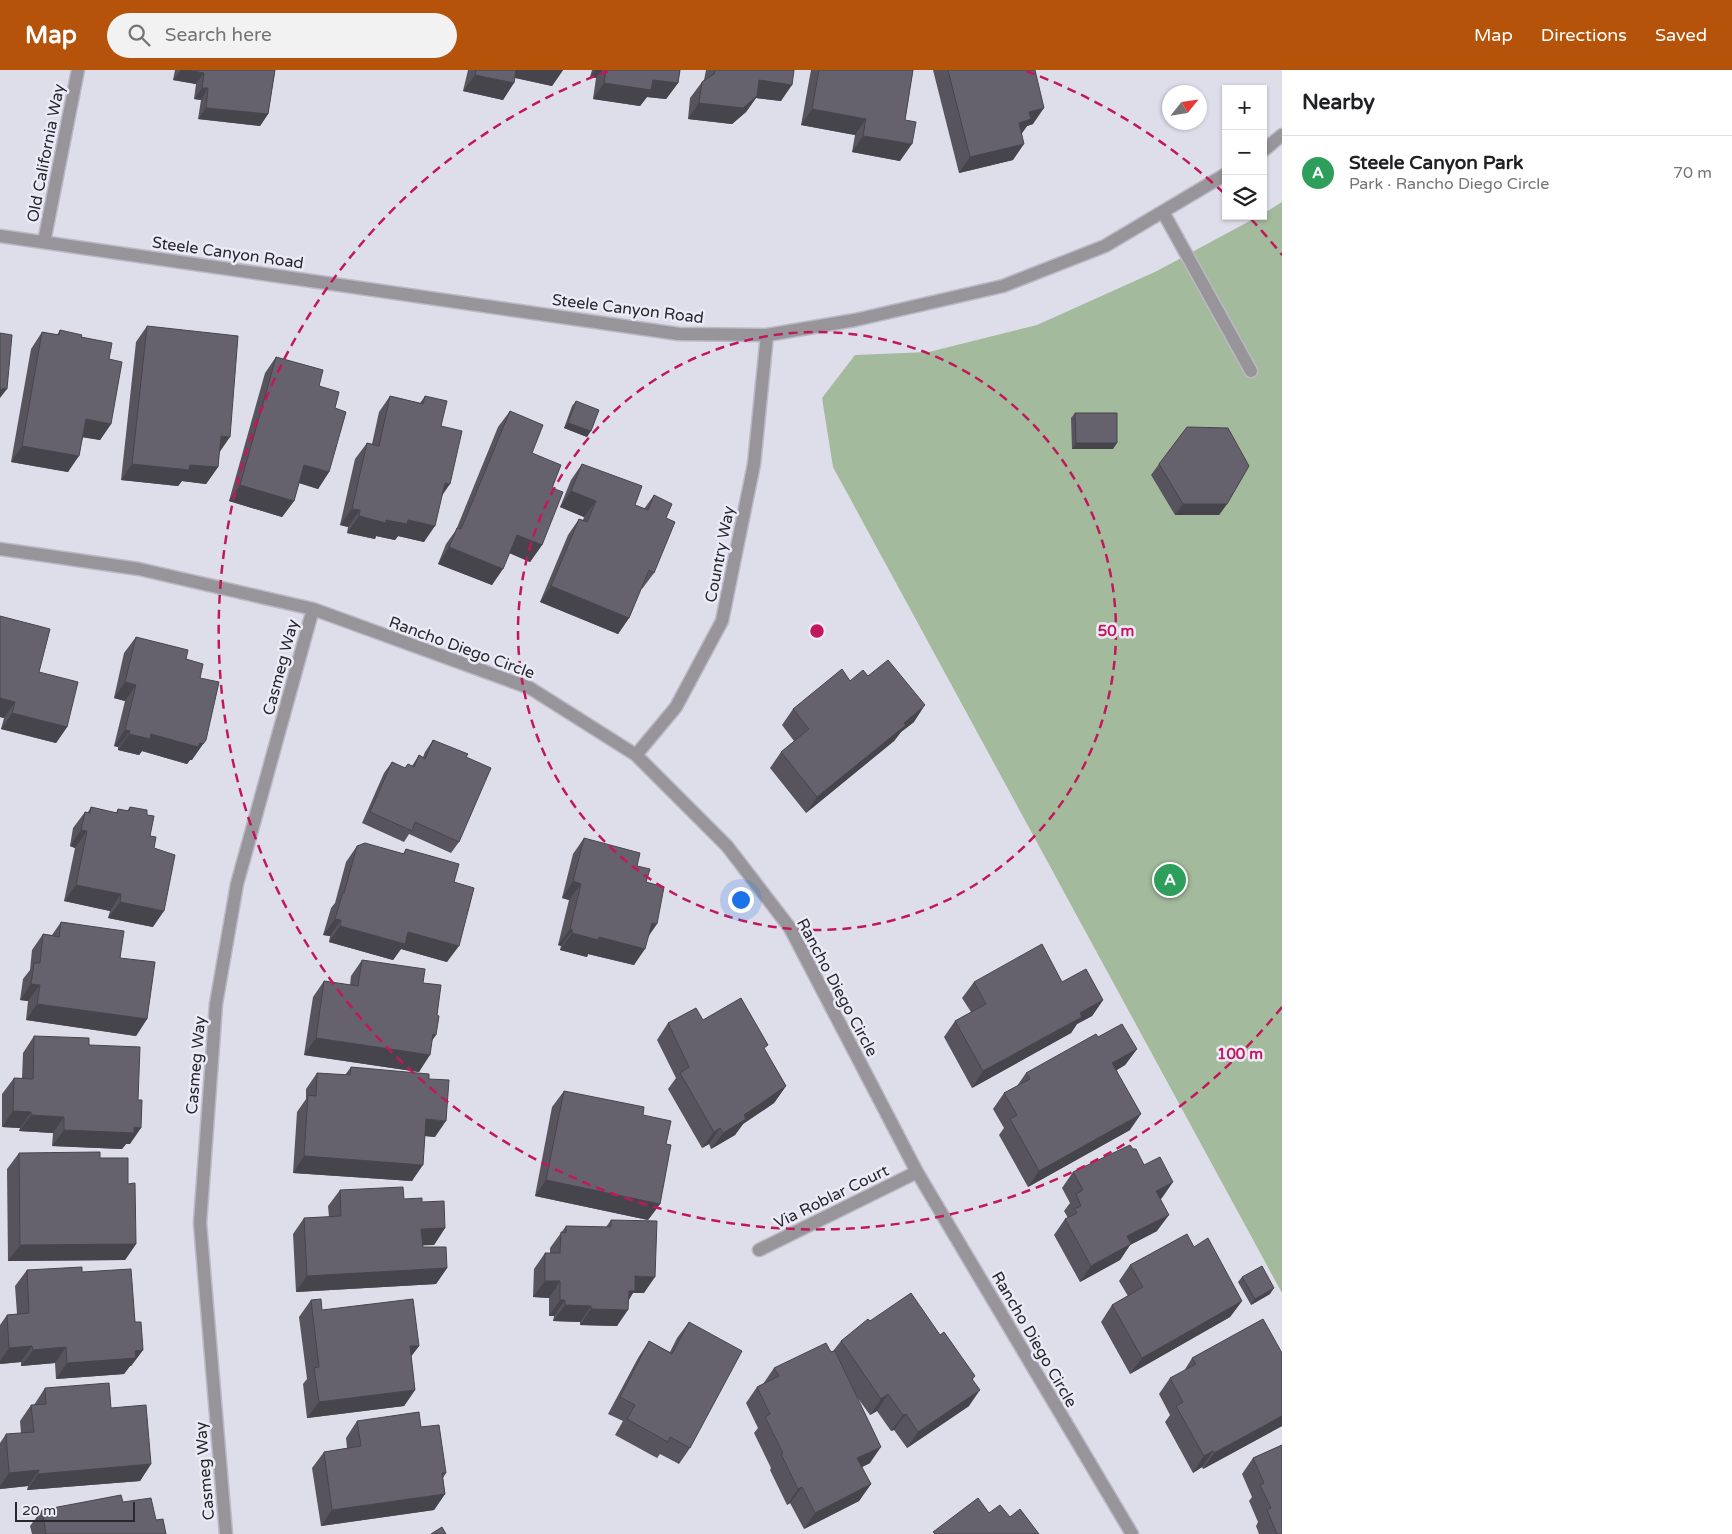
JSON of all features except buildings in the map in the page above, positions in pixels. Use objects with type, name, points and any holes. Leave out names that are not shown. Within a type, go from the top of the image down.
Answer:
[{"type":"street","name":"Old California Way","points":[[44,242],[78,70]]},
{"type":"street","points":[[1267,148],[1282,135]]},
{"type":"street","name":"Steele Canyon Road","points":[[0,236],[679,334],[767,335],[855,320],[1003,286],[1105,246],[1224,175]]},
{"type":"street","points":[[1163,212],[1251,371]]},
{"type":"street","name":"Country Way","points":[[636,755],[676,708],[722,621],[754,464],[767,335]]},
{"type":"street","name":"Rancho Diego Circle","points":[[0,548],[139,569],[313,609],[530,688],[636,755],[727,846],[790,928],[917,1172],[1132,1534]]},
{"type":"street","name":"Casmeg Way","points":[[226,1534],[200,1223],[216,1004],[238,884],[313,609]]},
{"type":"street","name":"Via Roblar Court","points":[[759,1250],[917,1172]]},
{"type":"green space","points":[[1282,202],[1282,1293],[833,467],[822,398],[855,355],[929,352],[1037,325],[1157,271],[1252,220],[1267,220],[1267,211]]},
{"type":"place","name":"Steele Canyon Park","points":[[1170,880]]}]
